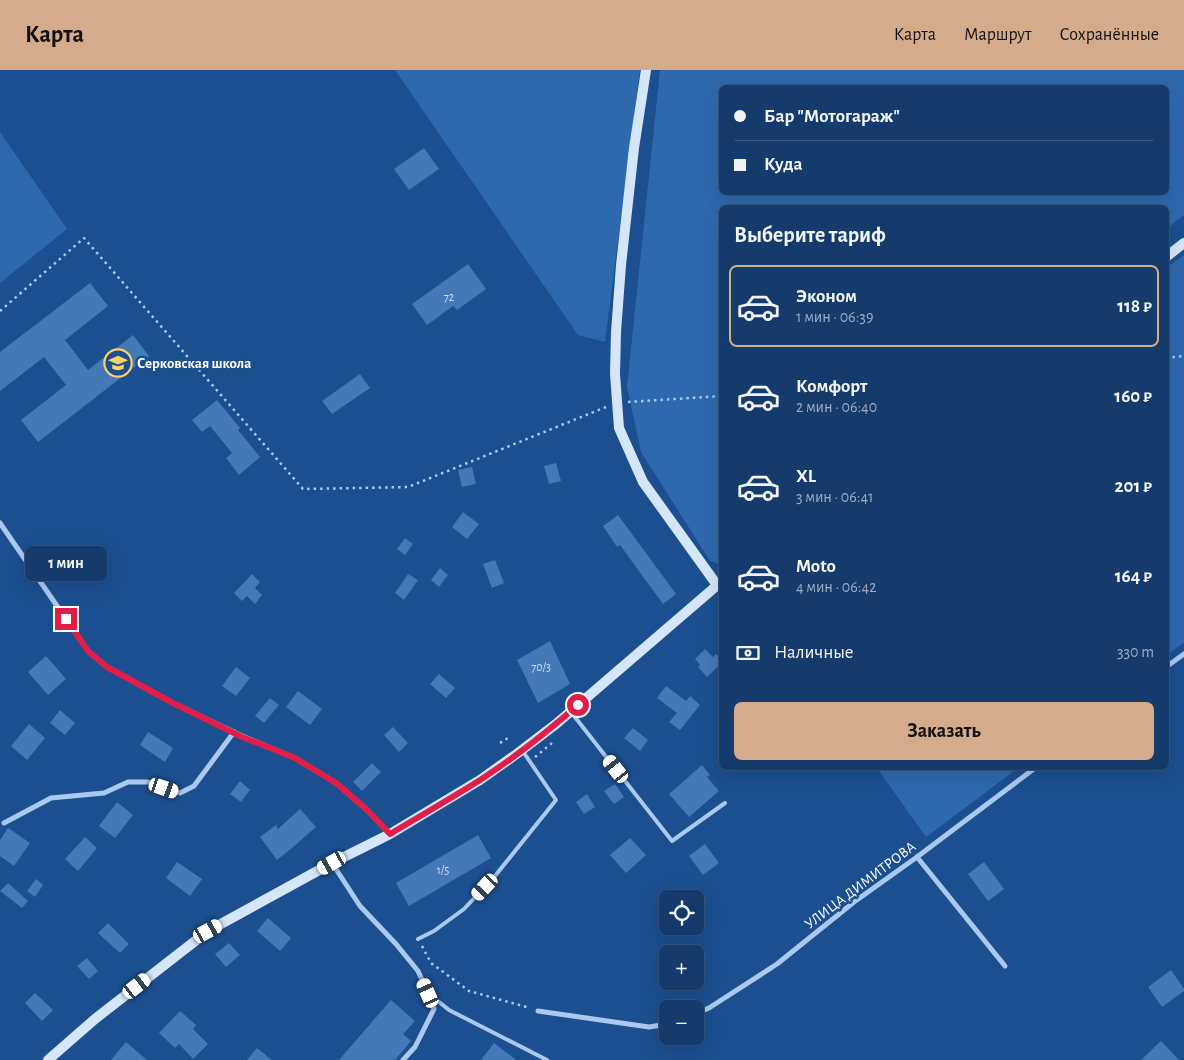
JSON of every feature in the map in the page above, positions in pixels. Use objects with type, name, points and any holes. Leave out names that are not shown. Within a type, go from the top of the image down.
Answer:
[{"type":"main road","points":[[48,1060],[95,1019],[208,931],[332,863],[390,834],[480,780],[571,712],[719,583],[642,482],[619,428],[615,374],[616,332],[634,148],[646,70]]},
{"type":"main road","points":[[1169,254],[1184,243]]},
{"type":"street","points":[[0,523],[88,651],[107,667],[173,703],[295,758],[336,783],[366,809],[390,834]]},
{"type":"street","points":[[1169,665],[1184,654]]},
{"type":"street","points":[[4,823],[51,798],[104,793],[128,782],[148,782],[180,793],[194,786],[234,732]]},
{"type":"street","name":"УЛИЦА ДИМИТРОВА","points":[[704,1010],[777,964],[854,902],[918,857],[1032,770]]},
{"type":"street","points":[[918,857],[1005,966]]},
{"type":"street","points":[[332,863],[360,906],[396,944],[418,971],[434,1009],[415,1047],[403,1060]]},
{"type":"street","points":[[538,1011],[649,1027],[659,1025]]},
{"type":"lane","points":[[571,712],[672,841],[725,803]]},
{"type":"lane","points":[[418,939],[434,931],[464,909],[495,876],[556,800],[522,750]]},
{"type":"lane","points":[[428,993],[449,1010],[547,1060]]},
{"type":"path","points":[[0,311],[84,238],[303,488],[408,487],[617,403],[719,396]]},
{"type":"path","points":[[1169,358],[1184,356]]},
{"type":"path","points":[[500,743],[508,738]]},
{"type":"path","points":[[530,762],[553,742]]},
{"type":"path","points":[[418,939],[431,963],[469,991],[538,1011]]},
{"type":"shaded area","points":[[395,70],[640,70],[605,342],[578,335]]},
{"type":"shaded area","points":[[660,70],[1184,70],[1184,215],[1169,227],[1169,205],[719,205],[719,564],[710,561],[641,452],[627,387]]},
{"type":"shaded area","points":[[0,132],[67,229],[0,283]]},
{"type":"shaded area","points":[[1184,255],[1184,642],[1169,654],[1169,266]]},
{"type":"shaded area","points":[[878,770],[1015,770],[926,837]]},
{"type":"building","points":[[424,148],[439,169],[409,190],[394,169]]},
{"type":"building","points":[[468,264],[486,289],[457,310],[453,306],[427,325],[412,304]]},
{"type":"building","name":"Серковская школа","points":[[90,283],[108,306],[65,340],[88,370],[133,335],[149,356],[38,442],[21,420],[66,385],[44,357],[0,391],[0,352]]},
{"type":"building","points":[[360,374],[370,388],[332,414],[322,401]]},
{"type":"building","points":[[217,400],[260,457],[239,475],[226,458],[232,453],[210,426],[202,432],[192,420]]},
{"type":"building","points":[[556,463],[561,481],[549,484],[544,466]]},
{"type":"building","points":[[472,467],[476,484],[462,487],[458,470]]},
{"type":"building","points":[[463,512],[479,524],[467,539],[452,527]]},
{"type":"building","points":[[618,515],[676,594],[663,604],[620,545],[617,547],[603,526]]},
{"type":"building","points":[[405,538],[413,544],[405,555],[397,549]]},
{"type":"building","points":[[495,560],[504,583],[492,588],[483,564]]},
{"type":"building","points":[[440,568],[448,575],[439,587],[431,580]]},
{"type":"building","points":[[252,574],[260,582],[255,588],[262,595],[255,604],[247,596],[242,601],[234,593]]},
{"type":"building","points":[[408,574],[418,580],[404,600],[395,593]]},
{"type":"building","points":[[550,641],[570,684],[538,703],[517,660]]},
{"type":"building","points":[[705,649],[713,657],[716,654],[719,657],[719,666],[707,677],[698,667],[700,665],[695,659]]},
{"type":"building","points":[[46,656],[66,679],[48,695],[28,672]]},
{"type":"building","points":[[236,667],[250,678],[236,696],[222,686]]},
{"type":"building","points":[[439,674],[455,688],[446,698],[430,684]]},
{"type":"building","points":[[666,686],[686,701],[690,696],[700,705],[680,730],[669,722],[677,713],[657,698]]},
{"type":"building","points":[[298,691],[322,709],[310,725],[286,707]]},
{"type":"building","points":[[270,698],[279,705],[264,723],[255,716]]},
{"type":"building","points":[[60,710],[75,723],[65,735],[50,723]]},
{"type":"building","points":[[29,724],[45,738],[27,760],[11,746]]},
{"type":"building","points":[[393,727],[408,743],[399,752],[384,735]]},
{"type":"building","points":[[633,728],[648,740],[640,751],[624,738]]},
{"type":"building","points":[[148,732],[173,748],[165,762],[140,745]]},
{"type":"building","points":[[372,763],[381,772],[362,791],[353,782]]},
{"type":"building","points":[[702,765],[710,775],[707,777],[719,791],[689,817],[669,794]]},
{"type":"building","points":[[240,781],[250,790],[241,802],[230,794]]},
{"type":"building","points":[[615,784],[624,797],[614,804],[604,791]]},
{"type":"building","points":[[587,794],[595,807],[584,814],[576,802]]},
{"type":"building","points":[[117,802],[133,815],[115,838],[99,826]]},
{"type":"building","points":[[300,809],[316,827],[277,860],[260,837],[276,825],[278,829]]},
{"type":"building","points":[[8,828],[30,843],[14,866],[0,856],[0,840]]},
{"type":"building","points":[[478,835],[491,858],[409,906],[396,883]]},
{"type":"building","points":[[85,837],[97,848],[78,871],[65,859]]},
{"type":"building","points":[[630,838],[646,855],[626,873],[610,855]]},
{"type":"building","points":[[705,844],[719,863],[703,875],[689,856]]},
{"type":"building","points":[[177,862],[202,879],[190,896],[166,878]]},
{"type":"building","points":[[984,862],[1004,889],[988,901],[968,874]]},
{"type":"building","points":[[36,879],[43,885],[35,897],[27,891]]},
{"type":"building","points":[[8,883],[28,901],[22,908],[0,891]]},
{"type":"building","points":[[268,918],[291,938],[280,951],[257,931]]},
{"type":"building","points":[[108,923],[129,944],[120,953],[98,933]]},
{"type":"building","points":[[229,943],[240,955],[226,967],[215,954]]},
{"type":"building","points":[[87,958],[98,971],[89,979],[77,966]]},
{"type":"building","points":[[1171,970],[1184,991],[1162,1007],[1148,987]]},
{"type":"building","points":[[35,993],[53,1010],[42,1021],[25,1003]]},
{"type":"building","points":[[391,1000],[415,1021],[403,1034],[411,1041],[395,1060],[339,1060]]},
{"type":"building","points":[[180,1011],[196,1025],[193,1029],[208,1044],[193,1059],[179,1044],[175,1048],[159,1033]]},
{"type":"building","points":[[1161,1041],[1179,1060],[1141,1060]]},
{"type":"building","points":[[126,1042],[147,1060],[111,1060]]},
{"type":"building","points":[[494,1043],[516,1060],[481,1060]]},
{"type":"building","points":[[257,1048],[272,1060],[247,1060]]},
{"type":"place","name":"Серковская школа","points":[[118,363]]},
{"type":"route","points":[[66,619],[88,651],[107,667],[173,703],[240,736],[295,758],[336,783],[366,809],[390,834],[480,780],[556,724],[578,705]]}]
